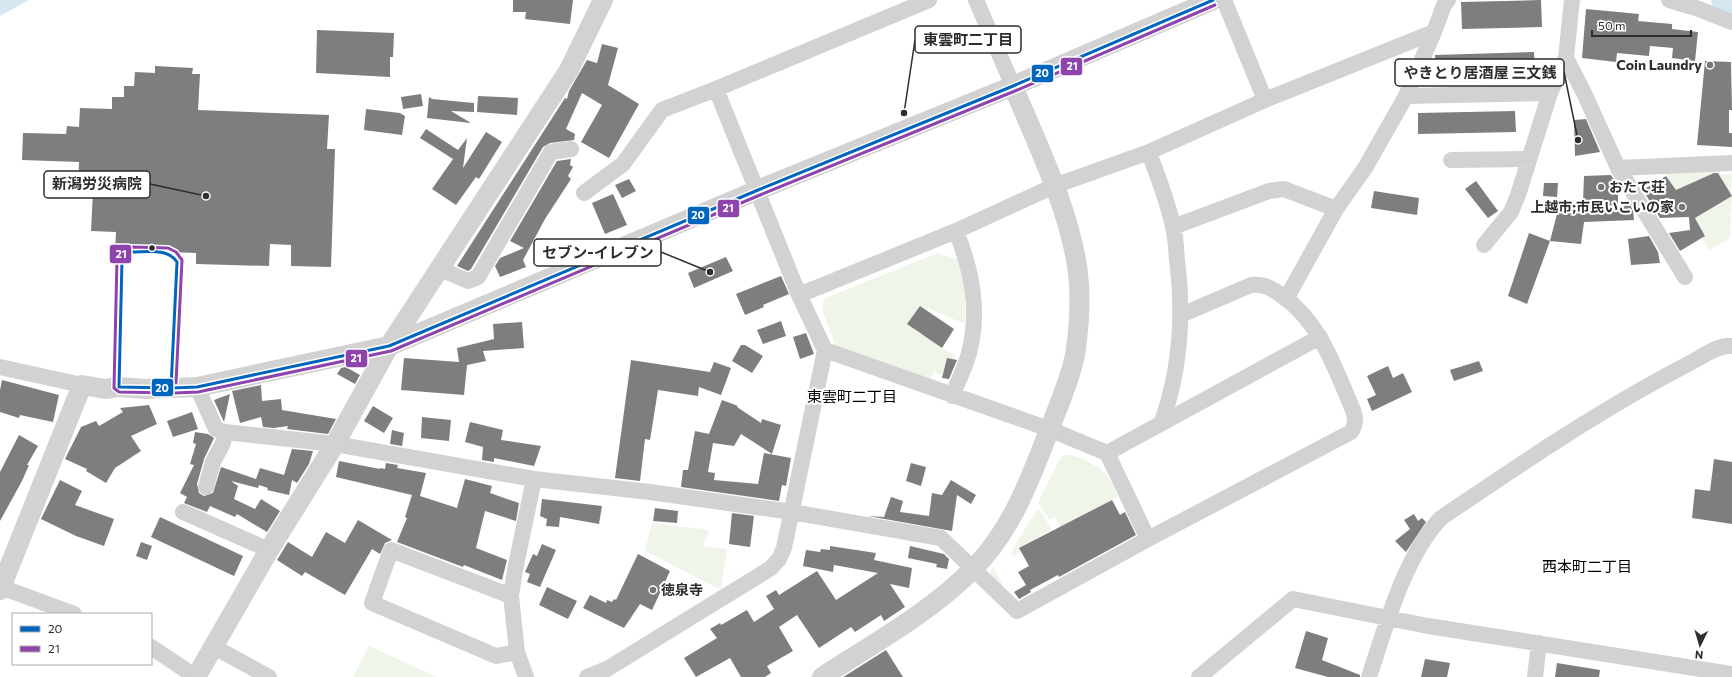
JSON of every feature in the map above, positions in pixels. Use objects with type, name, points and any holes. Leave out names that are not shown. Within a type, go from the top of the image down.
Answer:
[{"type":"street","points":[[152,648],[196,677],[269,550],[335,444],[389,346],[440,269],[500,173],[569,70],[603,0]]},
{"type":"street","points":[[584,193],[623,164],[662,110],[929,0]]},
{"type":"street","points":[[822,677],[914,618],[974,569],[994,543],[1022,496],[1067,383],[1075,355],[1078,308],[1078,274],[1073,248],[1054,186],[976,0]]},
{"type":"street","points":[[0,367],[104,389],[119,387],[146,389],[197,387],[389,346],[758,190],[1013,86],[1213,0]]},
{"type":"street","points":[[1224,0],[1265,100]]},
{"type":"street","points":[[1286,299],[1336,209],[1365,168],[1406,96],[1444,5],[1448,0]]},
{"type":"street","points":[[1484,245],[1511,212],[1518,195],[1550,93],[1566,58],[1572,0]]},
{"type":"street","points":[[1669,0],[1696,8],[1732,22]]},
{"type":"street","points":[[799,295],[956,231],[1054,186],[1149,152],[1265,100],[1434,32]]},
{"type":"street","points":[[1566,58],[1584,93],[1618,168],[1685,277]]},
{"type":"street","points":[[587,677],[609,673],[770,568],[779,559],[784,548],[792,512],[825,350],[799,295],[758,190],[716,89]]},
{"type":"street","points":[[1406,96],[1550,93]]},
{"type":"street","points":[[440,269],[468,282],[478,277],[551,152],[571,149]]},
{"type":"street","points":[[1149,152],[1173,227],[1181,315],[1177,367],[1172,393],[1162,421]]},
{"type":"street","points":[[1451,160],[1529,159]]},
{"type":"street","points":[[1618,168],[1732,163]]},
{"type":"street","points":[[1173,227],[1269,191],[1284,189],[1336,209]]},
{"type":"street","points":[[952,396],[969,354],[974,329],[974,296],[972,280],[966,256],[956,231]]},
{"type":"street","points":[[197,387],[216,428],[225,432],[335,444],[534,479],[650,492],[792,512],[941,538],[1017,611],[1148,539],[1351,432],[1356,419],[1320,337],[1308,319],[1286,299],[1263,284],[1251,285],[1181,315]]},
{"type":"street","points":[[1107,453],[1162,421],[1320,337]]},
{"type":"street","points":[[1369,677],[1389,618],[1414,556],[1430,530],[1442,518],[1532,456],[1663,377],[1717,349],[1732,346]]},
{"type":"street","points":[[825,350],[1049,429],[1107,453],[1148,539]]},
{"type":"street","points":[[71,613],[1,589],[82,385]]},
{"type":"street","points":[[206,487],[213,462],[223,443],[225,432]]},
{"type":"street","points":[[526,677],[517,652],[511,596],[534,479]]},
{"type":"street","points":[[183,512],[269,550]]},
{"type":"street","points":[[511,596],[391,550],[372,603],[496,656],[517,652]]},
{"type":"street","points":[[1199,677],[1293,599],[1428,626],[1732,674]]},
{"type":"street","points":[[1535,677],[1539,643]]},
{"type":"street","points":[[214,647],[269,677]]},
{"type":"shaded area","points":[[1664,172],[1716,172],[1676,190]]},
{"type":"shaded area","points":[[1719,174],[1732,174],[1731,194]]},
{"type":"shaded area","points":[[1732,196],[1730,238],[1709,250],[1702,238],[1705,235],[1696,218]]},
{"type":"shaded area","points":[[938,253],[961,261],[965,282],[965,324],[928,308],[925,314],[922,313],[914,331],[939,343],[937,346],[956,355],[946,376],[934,372],[928,384],[836,348],[822,309],[825,298]]},
{"type":"shaded area","points":[[1064,455],[1081,458],[1106,474],[1118,496],[1061,528],[1055,517],[1050,520],[1038,503],[1059,460]]},
{"type":"shaded area","points":[[1038,508],[1052,529],[1020,548],[1022,552],[1014,556],[1011,552]]},
{"type":"shaded area","points":[[652,523],[709,530],[703,546],[727,549],[721,590],[645,551]]},
{"type":"shaded area","points":[[992,566],[1002,583],[999,585],[990,576]]},
{"type":"shaded area","points":[[369,646],[437,677],[353,677]]},
{"type":"water","points":[[0,0],[29,0],[0,16]]},
{"type":"building","points":[[513,0],[573,0],[570,24],[525,19],[526,12],[513,12]]},
{"type":"building","points":[[1541,0],[1542,27],[1462,29],[1461,2]]},
{"type":"building","points":[[1586,9],[1639,14],[1638,21],[1672,24],[1672,29],[1698,32],[1695,61],[1672,58],[1673,48],[1650,46],[1649,56],[1617,53],[1616,62],[1582,58]]},
{"type":"building","points":[[317,30],[394,33],[393,57],[390,57],[390,77],[316,73]]},
{"type":"building","points":[[602,44],[618,48],[608,85],[639,104],[609,158],[581,142],[602,105],[582,93],[566,129],[575,134],[574,140],[550,143],[543,147],[471,269],[468,271],[457,266],[565,98],[567,99],[569,91],[587,60],[597,63]]},
{"type":"building","points":[[1534,52],[1535,73],[1436,76],[1435,55]]},
{"type":"building","points":[[1705,61],[1731,62],[1732,110],[1729,110],[1729,133],[1732,133],[1732,147],[1697,145]]},
{"type":"building","points":[[155,66],[193,68],[192,74],[200,74],[198,110],[329,115],[327,149],[335,149],[331,267],[291,266],[291,245],[270,244],[269,266],[196,264],[196,253],[115,250],[116,232],[91,231],[93,191],[78,190],[79,162],[22,160],[23,133],[66,134],[67,126],[79,127],[80,108],[112,109],[112,97],[124,97],[124,86],[134,86],[135,72],[155,73]]},
{"type":"building","points":[[421,94],[423,106],[403,109],[401,97]]},
{"type":"building","points":[[478,96],[518,98],[517,115],[477,112]]},
{"type":"building","points":[[429,97],[432,99],[474,103],[474,112],[451,111],[471,123],[427,118]]},
{"type":"building","points":[[366,109],[400,113],[405,116],[402,135],[364,130]]},
{"type":"building","points":[[1515,111],[1516,132],[1418,134],[1418,113]]},
{"type":"building","points":[[1586,119],[1600,152],[1575,156],[1574,120]]},
{"type":"building","points":[[426,129],[458,150],[467,138],[463,168],[486,132],[502,142],[479,179],[476,177],[456,205],[432,189],[453,159],[420,138]]},
{"type":"building","points":[[571,159],[570,165],[573,167],[568,176],[571,179],[545,219],[523,260],[526,267],[500,277],[495,266],[500,258],[524,248],[510,241],[557,161]]},
{"type":"building","name":"上越市;市民いこいの家","points":[[1714,173],[1718,173],[1732,196],[1695,218],[1705,236],[1680,251],[1669,233],[1690,230],[1689,217],[1660,218],[1643,190],[1666,176],[1676,190]]},
{"type":"building","points":[[1611,175],[1618,186],[1618,206],[1630,205],[1633,210],[1634,220],[1584,222],[1581,244],[1550,241],[1558,210],[1578,212],[1577,202],[1583,202],[1584,176]]},
{"type":"building","points":[[629,179],[636,191],[622,198],[615,185]]},
{"type":"building","points":[[1476,181],[1498,211],[1488,218],[1465,189]]},
{"type":"building","points":[[1544,183],[1558,183],[1557,197],[1543,196]]},
{"type":"building","points":[[1374,191],[1419,198],[1417,215],[1371,208]]},
{"type":"building","points":[[613,194],[627,225],[605,234],[592,203]]},
{"type":"building","points":[[1529,233],[1550,241],[1527,304],[1508,296]]},
{"type":"building","points":[[1649,236],[1658,252],[1660,263],[1631,265],[1628,239]]},
{"type":"building","points":[[726,257],[733,271],[694,288],[688,273]]},
{"type":"building","points":[[781,276],[789,294],[763,305],[764,307],[745,315],[736,294]]},
{"type":"building","points":[[920,306],[954,329],[942,348],[907,324]]},
{"type":"building","points":[[781,321],[786,336],[763,344],[757,330]]},
{"type":"building","points":[[522,322],[524,348],[483,351],[486,361],[467,365],[464,395],[401,390],[404,358],[459,362],[457,348],[494,339],[493,324]]},
{"type":"building","points":[[806,333],[814,354],[800,359],[793,337]]},
{"type":"building","points":[[741,345],[745,345],[763,356],[752,373],[732,361]]},
{"type":"building","points":[[947,358],[957,360],[949,379],[942,378]]},
{"type":"building","points":[[631,360],[710,372],[714,362],[731,368],[721,395],[699,387],[698,396],[658,390],[650,440],[645,439],[640,481],[615,478]]},
{"type":"building","points":[[1479,361],[1483,371],[1454,381],[1450,370]]},
{"type":"building","points":[[1388,366],[1393,378],[1403,373],[1412,392],[1372,411],[1367,399],[1376,395],[1367,376]]},
{"type":"building","points":[[346,367],[360,375],[355,384],[337,374],[341,368]]},
{"type":"building","points":[[2,380],[59,395],[53,422],[20,415],[19,418],[0,412],[0,390]]},
{"type":"building","points":[[261,385],[262,401],[281,399],[282,410],[336,419],[328,434],[287,429],[288,426],[274,428],[263,427],[261,417],[240,423],[232,391]]},
{"type":"building","points":[[230,394],[224,422],[214,400]]},
{"type":"building","points":[[722,400],[738,406],[737,407],[761,423],[762,419],[781,425],[772,454],[741,434],[734,446],[713,443],[708,472],[715,473],[714,480],[758,484],[764,453],[791,458],[786,486],[782,485],[779,501],[681,487],[683,470],[688,470],[695,431],[709,434]]},
{"type":"building","points":[[149,405],[157,424],[131,436],[141,451],[115,468],[106,483],[86,471],[87,469],[65,459],[81,427],[96,421],[99,426],[123,412],[120,408]]},
{"type":"building","points":[[373,406],[393,418],[384,433],[364,421]]},
{"type":"building","points":[[192,412],[198,429],[173,437],[167,421]]},
{"type":"building","points":[[422,417],[451,420],[449,441],[421,438]]},
{"type":"building","points":[[470,422],[503,430],[501,440],[541,446],[534,466],[494,458],[494,462],[482,460],[483,447],[465,442]]},
{"type":"building","points":[[392,430],[404,433],[402,446],[390,444]]},
{"type":"building","points":[[195,432],[208,434],[214,438],[204,459],[197,484],[199,493],[204,496],[213,493],[221,467],[256,479],[260,468],[284,475],[292,449],[313,451],[309,464],[297,483],[292,480],[289,495],[267,490],[268,488],[259,485],[258,488],[231,481],[238,486],[234,499],[255,509],[261,499],[280,511],[267,532],[237,514],[235,517],[210,506],[207,512],[184,503],[187,497],[180,493],[194,465],[190,464],[196,444],[193,443]]},
{"type":"building","points":[[19,435],[38,446],[27,465],[29,465],[22,481],[0,521],[0,472]]},
{"type":"building","points":[[1714,459],[1732,462],[1732,524],[1692,518],[1695,489],[1710,491]]},
{"type":"building","points":[[339,461],[380,469],[385,469],[386,463],[398,465],[397,468],[426,473],[420,496],[457,508],[465,479],[492,486],[490,493],[519,503],[516,521],[485,511],[476,548],[507,560],[502,580],[397,542],[407,518],[405,517],[412,495],[336,477]]},
{"type":"building","points":[[911,463],[926,467],[921,486],[906,481]]},
{"type":"building","points":[[60,480],[82,491],[75,505],[114,519],[104,546],[76,536],[41,519]]},
{"type":"building","points":[[951,480],[976,495],[971,504],[957,495],[952,531],[868,516],[884,517],[891,497],[903,501],[900,512],[929,516],[932,493],[942,495]]},
{"type":"building","points":[[542,499],[602,506],[599,524],[560,517],[559,527],[546,526],[547,519],[540,516]]},
{"type":"building","points":[[1112,500],[1120,515],[1125,512],[1136,535],[1059,577],[1058,575],[1030,590],[1031,592],[1019,599],[1014,592],[1026,585],[1018,572],[1029,566],[1019,548]]},
{"type":"building","points":[[655,508],[678,511],[677,523],[653,521]]},
{"type":"building","points":[[732,513],[754,516],[750,547],[729,544]]},
{"type":"building","points":[[1414,514],[1418,521],[1422,518],[1426,522],[1406,552],[1395,541],[1410,529],[1404,520]]},
{"type":"building","points":[[160,517],[243,556],[234,576],[151,537]]},
{"type":"building","points":[[358,520],[392,540],[385,543],[380,554],[372,549],[345,595],[305,572],[302,576],[277,560],[288,542],[312,557],[326,532],[345,543]]},
{"type":"building","points":[[141,542],[152,546],[147,560],[136,556]]},
{"type":"building","points":[[542,544],[556,550],[540,587],[527,582],[530,574],[525,572],[533,554],[537,556]]},
{"type":"building","points":[[830,546],[876,553],[874,560],[912,568],[909,588],[890,584],[905,607],[884,621],[881,615],[855,632],[851,627],[819,648],[797,615],[779,627],[793,651],[767,666],[771,673],[765,677],[741,677],[730,658],[696,677],[684,658],[717,638],[710,629],[720,623],[721,625],[747,610],[754,622],[774,609],[766,596],[776,590],[779,595],[817,571],[836,600],[878,573],[834,565],[833,572],[803,566],[806,550],[820,552],[821,549],[830,550]]},
{"type":"building","points":[[910,546],[944,554],[949,559],[947,569],[936,567],[937,564],[908,558]]},
{"type":"building","points":[[638,554],[670,571],[652,610],[640,604],[624,628],[583,608],[590,595],[606,603],[607,600],[612,602],[614,599],[616,600]]},
{"type":"building","points":[[547,587],[577,601],[568,619],[539,605]]},
{"type":"building","points":[[1306,631],[1328,638],[1322,660],[1360,675],[1360,677],[1328,677],[1295,668]]},
{"type":"building","points":[[886,650],[903,677],[843,677],[848,674]]},
{"type":"building","points":[[1425,659],[1450,663],[1447,677],[1421,677]]},
{"type":"building","points":[[1557,663],[1600,670],[1599,677],[1555,677]]},
{"type":"waterway","points":[[1723,0],[1732,3]]},
{"type":"transit line","name":"20","points":[[171,388],[197,387],[389,346],[758,190],[1013,86],[1213,0]]},
{"type":"transit line","name":"21","points":[[174,393],[198,392],[391,351],[760,195],[1015,91],[1215,5]]},
{"type":"transit line","name":"21","points":[[169,393],[119,392],[114,388],[117,259],[123,251],[132,247],[168,248],[176,252],[182,260],[176,383]]},
{"type":"transit line","name":"20","points":[[150,251],[163,253],[173,258],[177,262],[171,388],[119,387],[122,260],[126,255],[132,252],[150,251]]},
{"type":"place","name":"Coin Laundry","points":[[1710,65]]},
{"type":"place","name":"東雲町二丁目","points":[[904,113]]},
{"type":"place","name":"やきとり居酒屋 三文銭","points":[[1578,140]]},
{"type":"place","name":"おたて荘","points":[[1601,187]]},
{"type":"place","name":"新潟労災病院","points":[[206,196]]},
{"type":"place","name":"上越市;市民いこいの家","points":[[1682,207]]},
{"type":"place","name":"セブン-イレブン","points":[[710,272]]},
{"type":"place","name":"徳泉寺","points":[[653,590]]},
{"type":"district","name":"東雲町二丁目","points":[[852,397]]},
{"type":"district","name":"西本町二丁目","points":[[1587,567]]}]
